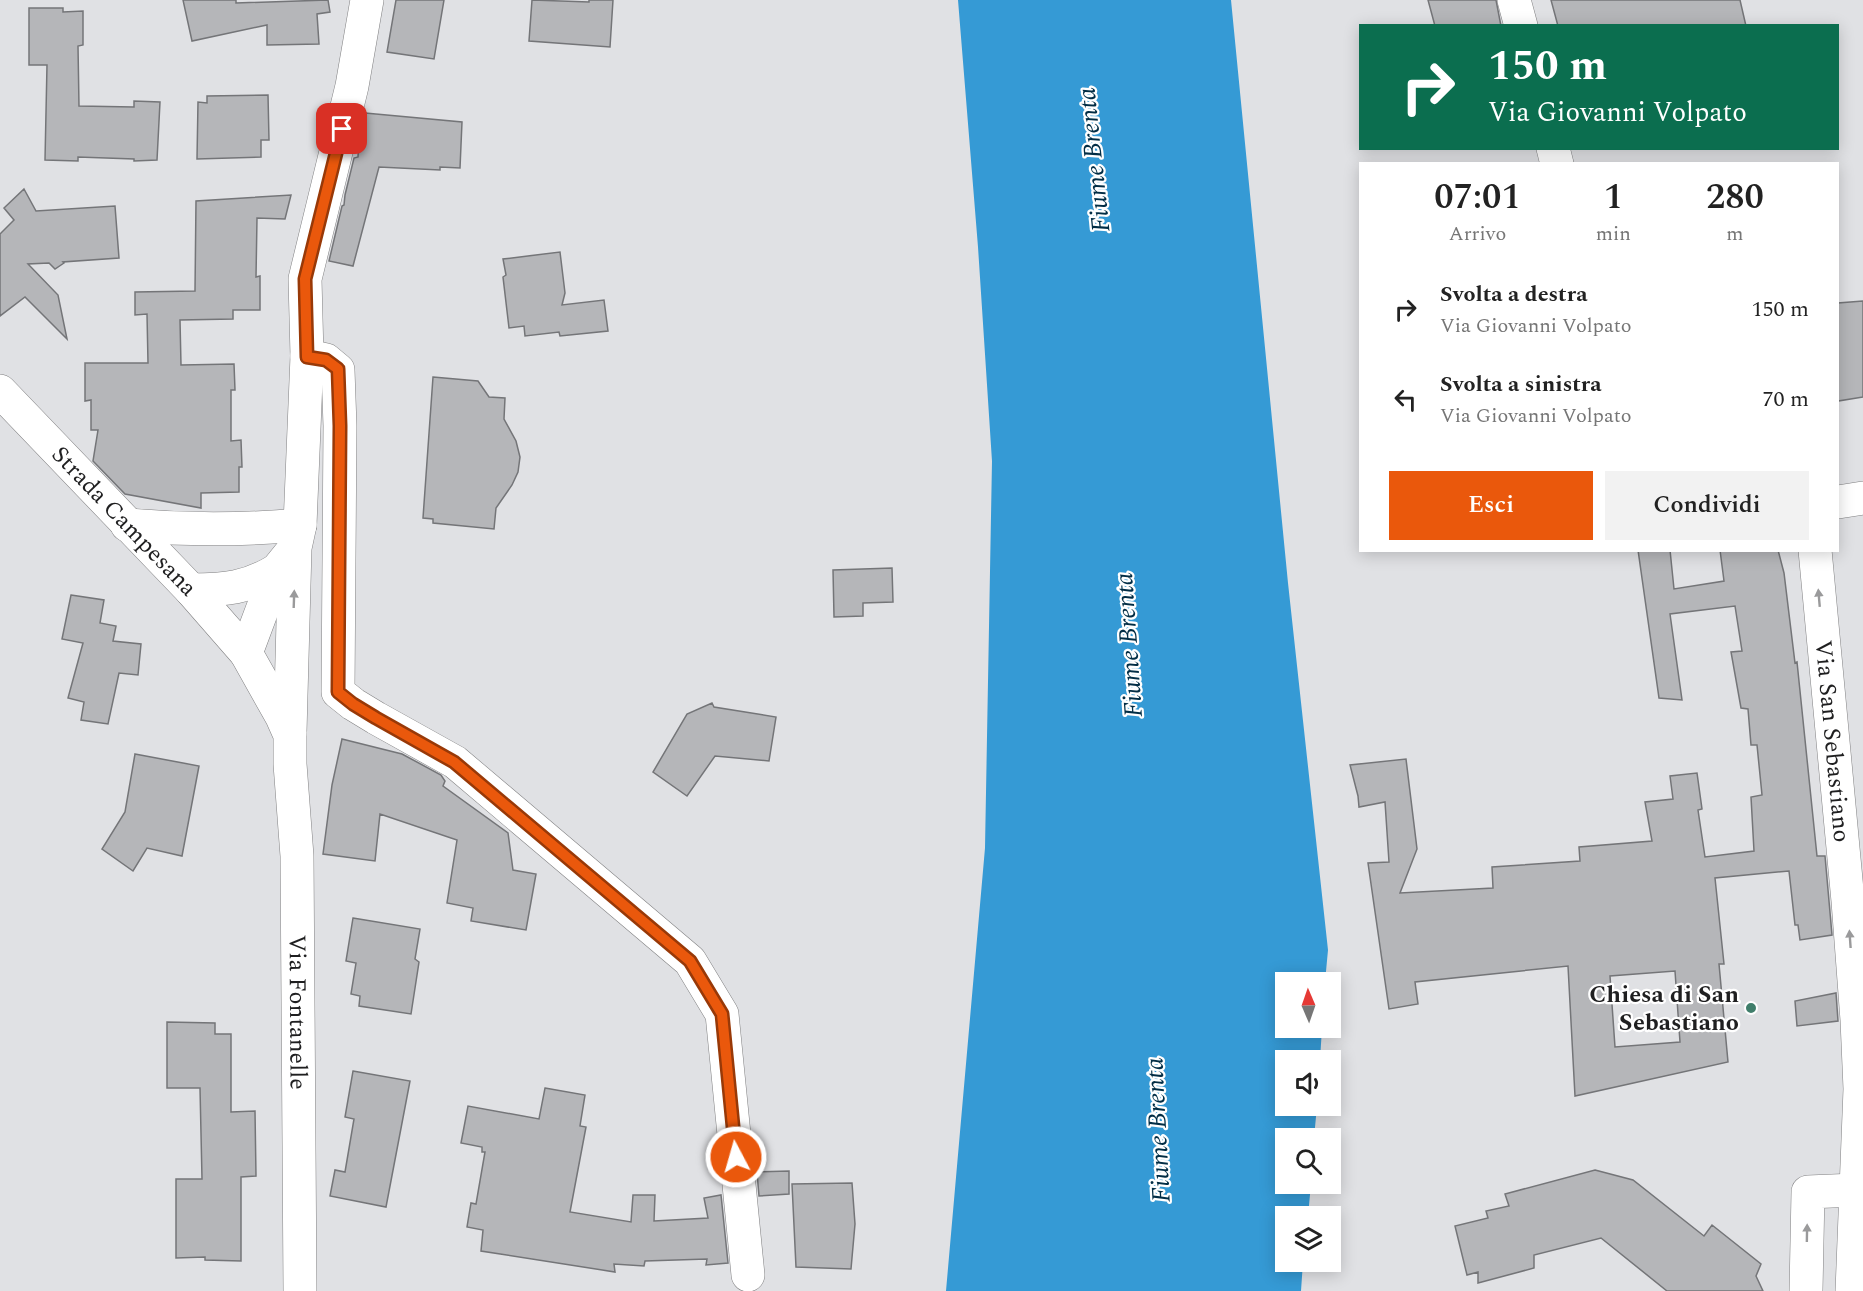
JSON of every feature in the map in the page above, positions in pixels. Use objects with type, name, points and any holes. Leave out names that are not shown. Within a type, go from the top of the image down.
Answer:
[{"type":"street","name":"Via Fontanelle","points":[[300,1291],[297,856],[290,764],[291,548],[307,357],[305,279],[352,86],[367,0]]},
{"type":"street","points":[[1514,0],[1520,24]]},
{"type":"street","points":[[307,357],[326,360],[338,369],[340,426],[338,692],[376,718],[454,762],[690,961],[722,1014],[748,1275]]},
{"type":"street","name":"Strada Campesana","points":[[0,391],[191,590],[252,663]]},
{"type":"street","points":[[1839,502],[1863,498]]},
{"type":"street","points":[[127,525],[272,527],[291,548],[259,581],[239,588],[191,590]]},
{"type":"street","name":"Via Fontanelle","points":[[290,735],[252,663],[291,548]]},
{"type":"street","name":"Via San Sebastiano","points":[[1815,552],[1852,838],[1860,1089],[1852,1291]]},
{"type":"street","points":[[252,663],[276,668],[283,663],[292,650]]},
{"type":"street","points":[[1806,1291],[1808,1192],[1856,1190]]},
{"type":"water","name":"Fiume Brenta","points":[[958,0],[1231,0],[1288,583],[1328,950],[1326,972],[1275,972],[1275,1038],[1321,1038],[1321,1050],[1275,1050],[1275,1116],[1316,1116],[1315,1128],[1275,1128],[1275,1194],[1310,1194],[1309,1206],[1275,1206],[1275,1272],[1302,1272],[1301,1291],[946,1291],[985,848],[992,461]]},
{"type":"building","points":[[183,0],[236,0],[236,3],[328,0],[330,12],[317,14],[319,44],[267,45],[267,25],[192,41]]},
{"type":"building","points":[[396,0],[444,0],[434,59],[387,52]]},
{"type":"building","points":[[532,0],[589,2],[589,0],[613,0],[610,47],[529,41]]},
{"type":"building","points":[[1428,0],[1496,0],[1501,24],[1434,24]]},
{"type":"building","points":[[1551,0],[1740,0],[1746,24],[1557,24]]},
{"type":"building","points":[[29,8],[63,8],[63,12],[83,11],[83,45],[78,46],[79,106],[134,107],[134,101],[160,102],[157,160],[134,161],[134,159],[78,157],[78,161],[45,160],[47,65],[29,65]]},
{"type":"building","points":[[268,95],[269,140],[261,140],[261,157],[197,159],[198,102],[207,103],[207,96]]},
{"type":"building","points":[[365,113],[462,122],[460,168],[440,167],[440,170],[379,167],[353,266],[329,261],[354,158],[358,157],[359,137]]},
{"type":"building","points":[[24,189],[36,211],[115,206],[119,258],[63,262],[55,269],[49,263],[28,264],[58,295],[67,339],[25,297],[0,316],[0,234],[14,220],[4,208]]},
{"type":"building","points":[[291,195],[285,219],[257,218],[256,277],[260,276],[260,310],[233,310],[233,319],[180,320],[181,365],[234,364],[235,390],[231,390],[231,441],[241,440],[242,467],[239,467],[239,492],[201,493],[201,508],[125,494],[93,461],[98,430],[91,430],[91,400],[85,401],[85,363],[148,363],[147,314],[135,315],[135,292],[195,291],[196,201]]},
{"type":"building","points":[[560,252],[565,293],[562,305],[604,300],[608,331],[560,336],[559,332],[525,336],[524,326],[509,328],[503,259]]},
{"type":"building","points":[[1863,301],[1863,397],[1839,401],[1839,303]]},
{"type":"building","points":[[433,377],[478,381],[489,397],[505,398],[504,419],[516,441],[520,457],[518,472],[512,485],[496,508],[494,529],[433,523],[433,519],[423,518]]},
{"type":"building","points":[[1638,552],[1670,552],[1674,589],[1724,581],[1720,552],[1779,552],[1784,573],[1795,663],[1797,662],[1817,856],[1825,856],[1832,935],[1800,940],[1798,925],[1795,925],[1789,871],[1715,878],[1724,964],[1719,964],[1728,1062],[1575,1096],[1568,966],[1415,982],[1418,1004],[1389,1009],[1368,863],[1389,862],[1385,802],[1359,807],[1350,765],[1406,759],[1417,849],[1400,893],[1493,888],[1492,867],[1580,861],[1579,847],[1652,841],[1645,802],[1673,799],[1670,776],[1697,773],[1702,809],[1698,810],[1705,857],[1754,851],[1751,797],[1762,795],[1757,745],[1751,745],[1748,709],[1741,708],[1731,652],[1742,651],[1735,606],[1670,614],[1682,700],[1659,698]],"holes":[[[1675,971],[1680,1042],[1615,1047],[1610,976]]]},
{"type":"building","points":[[892,568],[893,602],[863,603],[863,616],[834,617],[833,570]]},
{"type":"building","points":[[71,595],[104,600],[100,623],[116,626],[113,641],[141,644],[138,675],[119,673],[108,724],[81,720],[84,702],[68,698],[83,643],[62,639]]},
{"type":"building","points":[[712,703],[714,707],[776,717],[769,761],[715,756],[687,796],[653,772],[687,714]]},
{"type":"building","points":[[342,739],[402,754],[441,775],[445,781],[443,786],[508,833],[513,870],[536,874],[526,930],[471,921],[473,908],[447,903],[457,840],[380,814],[375,861],[323,854],[332,785]]},
{"type":"building","points":[[135,754],[199,766],[182,856],[147,848],[133,871],[102,849],[125,812]]},
{"type":"building","points":[[353,918],[420,929],[415,959],[419,962],[411,1014],[359,1006],[360,996],[351,994],[356,963],[346,961]]},
{"type":"building","points":[[1836,993],[1838,1021],[1797,1026],[1795,1001]]},
{"type":"building","points":[[167,1022],[215,1023],[215,1034],[231,1034],[231,1112],[255,1111],[256,1176],[241,1177],[241,1261],[205,1260],[205,1257],[176,1258],[176,1179],[202,1179],[200,1088],[167,1088]]},
{"type":"building","points":[[353,1071],[410,1081],[386,1207],[330,1196],[335,1170],[345,1172],[354,1119],[345,1117]]},
{"type":"building","points":[[545,1088],[585,1095],[580,1126],[586,1127],[570,1212],[631,1222],[633,1195],[655,1195],[654,1221],[708,1218],[704,1198],[721,1195],[728,1263],[706,1265],[707,1259],[645,1261],[644,1266],[614,1264],[615,1272],[481,1251],[483,1230],[467,1227],[471,1203],[476,1204],[485,1152],[482,1152],[482,1147],[461,1143],[468,1106],[539,1119]]},
{"type":"building","points":[[1595,1170],[1633,1180],[1704,1236],[1712,1225],[1761,1264],[1756,1276],[1763,1291],[1667,1291],[1601,1238],[1534,1255],[1534,1268],[1478,1283],[1478,1272],[1467,1275],[1455,1226],[1488,1218],[1486,1211],[1509,1206],[1505,1194]]},
{"type":"building","points":[[789,1171],[789,1194],[759,1196],[757,1172]]},
{"type":"building","points":[[852,1183],[855,1224],[851,1269],[796,1267],[792,1184]]},
{"type":"place","name":"Chiesa di San Sebastiano","points":[[1751,1008]]},
{"type":"route","points":[[342,129],[305,279],[307,357],[326,360],[338,369],[340,426],[338,692],[376,718],[454,762],[690,961],[722,1014],[736,1157]]}]
